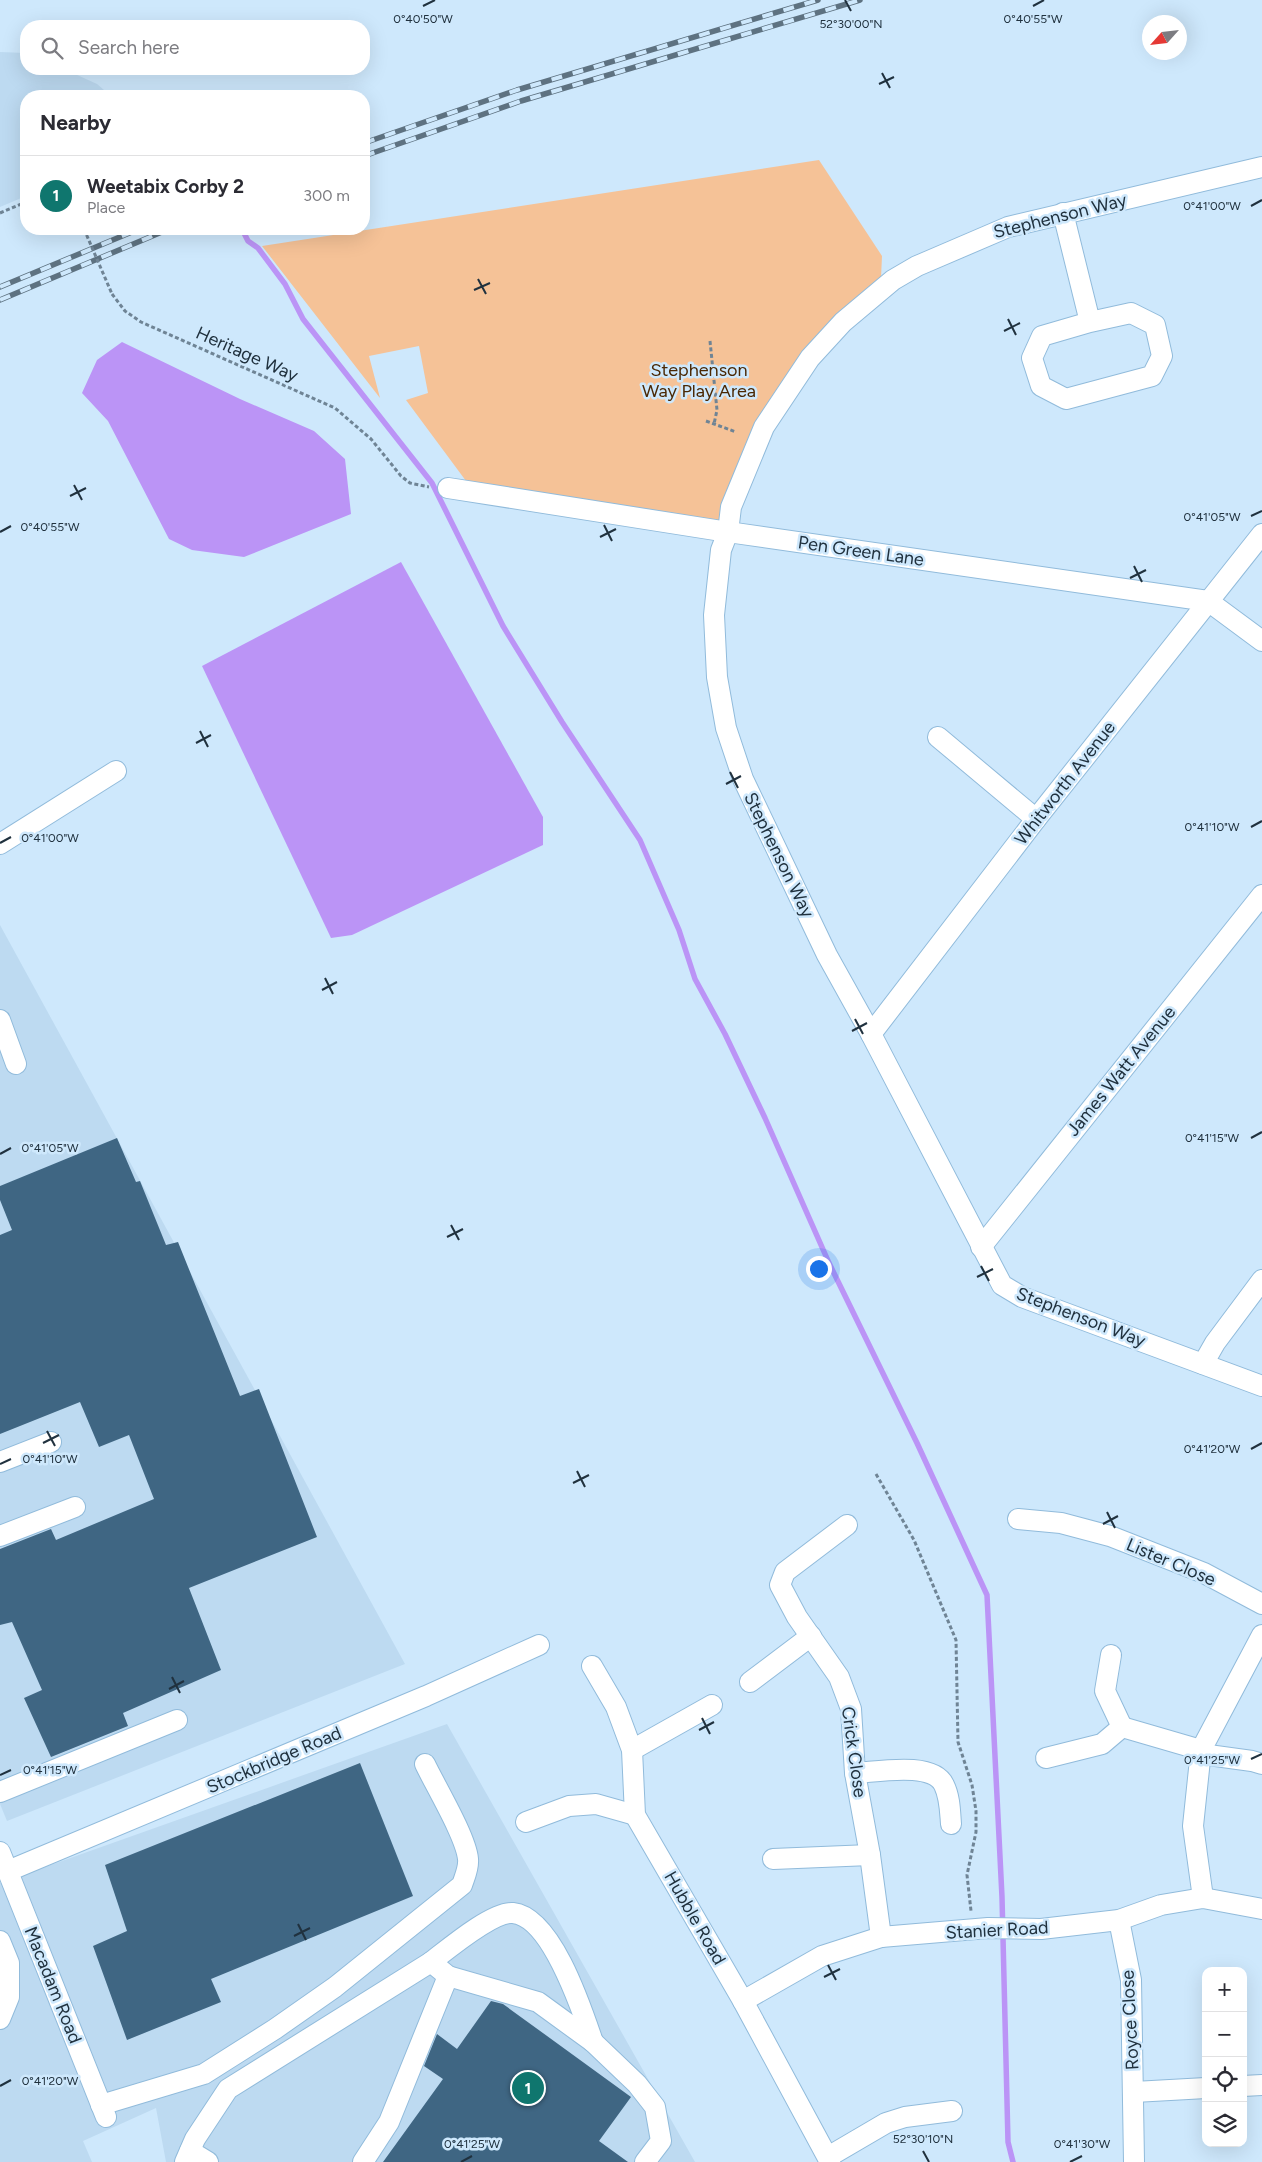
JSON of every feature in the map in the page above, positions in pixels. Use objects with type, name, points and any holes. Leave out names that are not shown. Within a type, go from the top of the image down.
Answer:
[{"type":"street","name":"Stephenson Way","points":[[1262,168],[1008,227],[917,266],[893,280],[843,322],[810,358],[764,427],[731,507],[728,532],[721,550],[714,615],[717,677],[726,728],[742,779],[827,955],[871,1034],[1002,1285],[1022,1297],[1262,1386]]},
{"type":"street","points":[[1063,214],[1090,322]]},
{"type":"street","points":[[1131,313],[1155,325],[1162,356],[1152,376],[1066,398],[1041,386],[1032,358],[1042,336],[1090,322],[1131,313]]},
{"type":"street","name":"Pen Green Lane","points":[[448,488],[728,532],[1208,601],[1262,641]]},
{"type":"street","name":"Whitworth Avenue","points":[[871,1034],[1036,819],[1262,534]]},
{"type":"street","points":[[938,737],[1036,819]]},
{"type":"street","points":[[0,844],[116,771]]},
{"type":"street","name":"James Watt Avenue","points":[[981,1247],[1262,895]]},
{"type":"street","points":[[0,1020],[16,1064]]},
{"type":"street","points":[[1202,1364],[1215,1343],[1262,1280]]},
{"type":"street","points":[[0,1462],[50,1442]]},
{"type":"street","points":[[0,1536],[75,1507]]},
{"type":"street","name":"Lister Close","points":[[1018,1519],[1061,1523],[1110,1536],[1204,1574],[1262,1604]]},
{"type":"street","name":"Crick Close","points":[[847,1525],[785,1572],[780,1585],[797,1617],[839,1677],[851,1709],[855,1773],[870,1855],[881,1937]]},
{"type":"street","points":[[1203,1898],[1193,1826],[1201,1752],[1262,1635]]},
{"type":"street","points":[[750,1682],[811,1636]]},
{"type":"street","name":"Stockbridge Road","points":[[8,1871],[426,1696],[540,1645]]},
{"type":"street","points":[[1111,1655],[1105,1691],[1122,1727],[1201,1752],[1262,1764]]},
{"type":"street","name":"Hubble Road","points":[[592,1666],[616,1707],[632,1750],[635,1815],[743,2001],[829,2159]]},
{"type":"street","points":[[632,1750],[712,1706]]},
{"type":"street","points":[[0,1792],[177,1720]]},
{"type":"street","points":[[1046,1758],[1102,1744],[1122,1727]]},
{"type":"street","name":"Macadam Road","points":[[0,1852],[104,2111],[204,2074],[275,2029],[335,1987],[462,1885],[467,1872],[468,1859],[463,1841],[425,1764]]},
{"type":"street","points":[[855,1773],[915,1769],[932,1774],[944,1784],[950,1803],[952,1824]]},
{"type":"street","points":[[526,1822],[569,1806],[596,1804],[635,1815]]},
{"type":"street","points":[[773,1859],[870,1855]]},
{"type":"street","name":"Stanier Road","points":[[743,2001],[822,1956],[881,1937],[981,1929],[1041,1929],[1119,1920],[1160,1905],[1203,1898],[1262,1910]]},
{"type":"street","points":[[208,2162],[188,2156],[195,2139],[228,2089],[431,1962],[468,1934],[497,1916],[512,1913],[527,1918],[547,1940],[564,1966],[579,2001],[593,2042]]},
{"type":"street","name":"Royce Close","points":[[1119,1920],[1131,1980],[1134,2162]]},
{"type":"street","points":[[0,1940],[9,1963],[9,1996],[0,2019]]},
{"type":"street","points":[[431,1962],[448,1976],[538,2002],[593,2042],[637,2084],[655,2107],[661,2141],[646,2162]]},
{"type":"street","points":[[363,2162],[389,2122],[448,1976]]},
{"type":"street","points":[[1247,2086],[1262,2086]]},
{"type":"street","name":"Royce Close","points":[[1134,2092],[1202,2088]]},
{"type":"street","points":[[829,2159],[886,2124],[905,2117],[952,2111]]},
{"type":"path","points":[[0,213],[20,205]]},
{"type":"path","name":"Heritage Way","points":[[87,235],[112,294],[124,311],[141,322],[335,408],[371,439],[401,476],[410,483],[422,486]]},
{"type":"path","points":[[710,341],[717,410],[714,424]]},
{"type":"path","points":[[706,421],[736,432]]},
{"type":"path","points":[[876,1474],[914,1540],[956,1640],[958,1742],[972,1785],[976,1811],[976,1832],[967,1875],[981,1929]]},
{"type":"shaded area","points":[[0,52],[20,53],[20,75],[77,75],[97,84],[104,90],[20,90],[20,199],[0,207]]},
{"type":"shaded area","points":[[122,342],[240,399],[314,431],[345,459],[351,514],[244,557],[192,550],[169,539],[108,421],[82,393],[97,360]]},
{"type":"shaded area","points":[[401,562],[543,817],[543,845],[352,935],[331,938],[202,666]]},
{"type":"shaded area","points":[[0,925],[405,1664],[7,1821],[0,1804]]},
{"type":"shaded area","points":[[447,1724],[695,2162],[166,2162],[156,2108],[83,2141],[92,2162],[0,2162],[0,1883]]},
{"type":"green space","name":"Stephenson Way Play Area","points":[[819,160],[882,256],[881,278],[841,313],[802,352],[756,424],[728,532],[469,485],[406,400],[428,393],[419,346],[369,356],[380,398],[262,246],[333,235],[370,235],[370,229]]},
{"type":"building","points":[[117,1138],[136,1182],[140,1181],[166,1245],[178,1242],[240,1396],[259,1389],[317,1537],[189,1588],[221,1670],[123,1713],[128,1726],[51,1757],[24,1698],[42,1690],[12,1622],[0,1625],[0,1549],[51,1529],[56,1540],[154,1499],[129,1435],[99,1447],[80,1402],[0,1434],[0,1235],[12,1230],[0,1200],[0,1186]]},
{"type":"building","points":[[360,1763],[413,1896],[211,1979],[221,2002],[127,2040],[93,1946],[127,1931],[105,1865]]},
{"type":"building","points":[[491,2001],[503,2004],[631,2097],[599,2141],[628,2162],[383,2162],[443,2079],[424,2066],[437,2034],[457,2049]]},
{"type":"waterway","points":[[245,235],[248,241],[258,248],[285,284],[303,319],[432,483],[503,626],[562,722],[640,840],[679,930],[695,979],[725,1034],[765,1118],[829,1263],[917,1443],[987,1595],[1002,1897],[1008,2142],[1013,2162]]},
{"type":"railway","points":[[370,141],[517,90],[818,0]]},
{"type":"railway","points":[[370,154],[521,101],[860,0]]},
{"type":"railway","points":[[0,287],[125,235]]},
{"type":"railway","points":[[0,300],[155,235]]},
{"type":"place","name":"Weetabix Corby 2","points":[[528,2088]]}]
